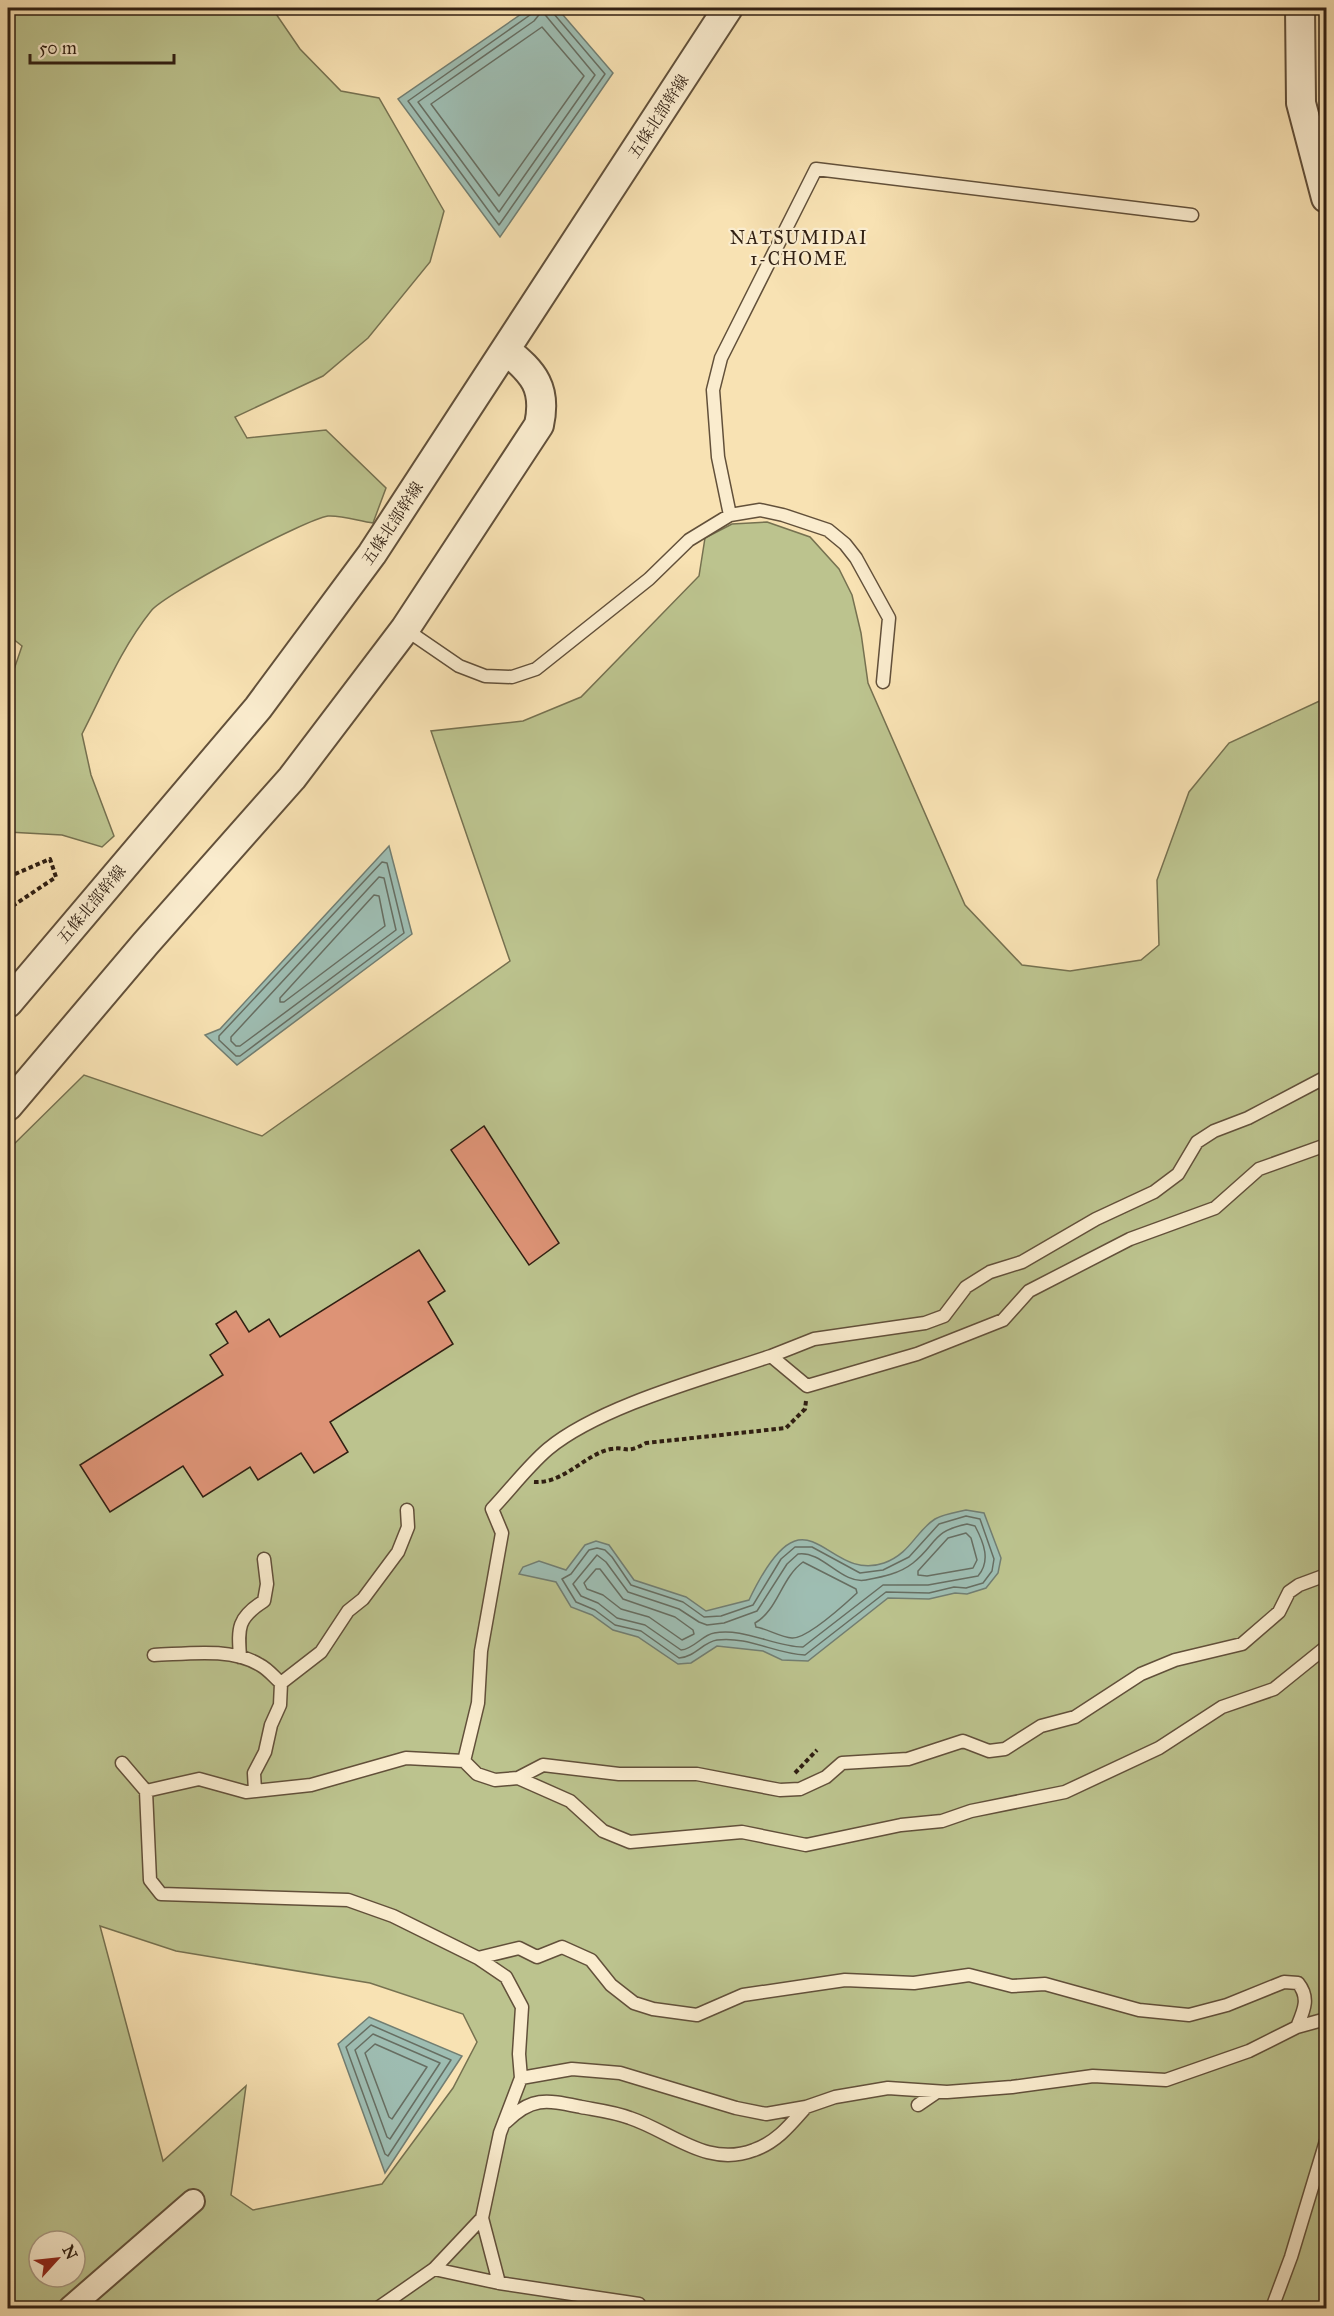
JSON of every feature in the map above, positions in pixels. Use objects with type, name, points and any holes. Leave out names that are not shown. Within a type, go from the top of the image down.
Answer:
[{"type":"street","name":"五條北部幹線","points":[[8,1003],[258,708],[372,554],[728,8]]},
{"type":"street","points":[[1300,8],[1301,103],[1326,198]]},
{"type":"street","points":[[8,1106],[146,943],[292,778],[405,629],[539,425],[544,404],[538,383],[524,365],[506,350]]},
{"type":"street","points":[[70,2308],[193,2201]]},
{"type":"lane","points":[[730,515],[718,457],[714,401],[721,358],[816,169],[1192,215]]},
{"type":"lane","points":[[405,629],[459,666],[485,676],[512,676],[536,669],[649,579],[689,540],[730,515],[759,510],[783,515],[828,530],[845,544],[856,558],[889,618],[883,682]]},
{"type":"lane","points":[[464,1761],[478,1703],[481,1652],[502,1533],[492,1509],[548,1449],[592,1422],[680,1386],[771,1356],[814,1339],[925,1323],[944,1316],[966,1287],[990,1272],[1022,1262],[1096,1220],[1154,1192],[1178,1174],[1197,1142],[1214,1131],[1248,1118],[1326,1077]]},
{"type":"lane","points":[[771,1356],[807,1386],[917,1354],[1003,1320],[1029,1291],[1130,1239],[1215,1208],[1259,1169],[1326,1144]]},
{"type":"lane","points":[[255,1791],[254,1773],[265,1752],[271,1725],[280,1705],[281,1683],[321,1652],[348,1611],[363,1599],[398,1552],[408,1527],[407,1510]]},
{"type":"lane","points":[[240,1657],[240,1623],[248,1611],[264,1601],[267,1584],[264,1559]]},
{"type":"lane","points":[[146,1791],[199,1779],[246,1792],[310,1785],[406,1758],[464,1761],[477,1774],[495,1780],[518,1778],[543,1765],[619,1774],[697,1774],[780,1790],[800,1789],[826,1777],[842,1763],[908,1759],[949,1744],[963,1742],[989,1751],[1005,1749],[1041,1725],[1076,1717],[1150,1671],[1175,1660],[1242,1644],[1279,1612],[1290,1592],[1299,1585],[1326,1575]]},
{"type":"lane","points":[[518,1778],[570,1801],[603,1832],[630,1842],[742,1832],[806,1845],[839,1840],[901,1825],[942,1821],[971,1811],[1065,1792],[1159,1748],[1222,1707],[1274,1689],[1326,1647]]},
{"type":"lane","points":[[154,1655],[204,1653],[240,1657],[260,1665],[281,1683]]},
{"type":"lane","points":[[122,1763],[146,1791],[150,1880],[161,1894],[348,1900],[393,1917],[478,1958],[506,1977],[522,2007],[519,2054],[521,2078],[504,2124],[482,2218],[499,2283]]},
{"type":"lane","points":[[478,1958],[519,1948],[537,1957],[562,1947],[591,1960],[611,1985],[634,2002],[653,2009],[697,2015],[743,1995],[845,1980],[914,1983],[969,1975],[1012,1986],[1045,1984],[1138,2010],[1189,2014],[1227,2005],[1284,1982],[1298,1983],[1305,1992],[1305,2007],[1297,2027]]},
{"type":"lane","points":[[521,2078],[572,2069],[620,2073],[736,2108],[766,2114],[806,2107],[835,2097],[888,2088],[937,2092],[1012,2087],[1093,2076],[1166,2080],[1249,2051],[1297,2027],[1326,2019]]},
{"type":"lane","points":[[918,2105],[937,2092]]},
{"type":"lane","points":[[504,2124],[517,2112],[532,2103],[549,2100],[630,2118],[693,2148],[717,2156],[753,2151],[780,2136],[806,2107]]},
{"type":"lane","points":[[1272,2308],[1292,2257],[1326,2141]]},
{"type":"lane","points":[[378,2308],[434,2269],[482,2218]]},
{"type":"lane","points":[[434,2269],[499,2283],[639,2304]]},
{"type":"path","points":[[8,877],[50,859],[56,877],[8,909]]},
{"type":"path","points":[[519,1480],[547,1483],[611,1449],[630,1452],[646,1443],[786,1428],[805,1408],[807,1386]]},
{"type":"path","points":[[780,1790],[817,1750]]},
{"type":"green space","points":[[8,8],[272,8],[300,49],[341,91],[379,98],[444,211],[430,262],[368,338],[323,376],[235,417],[247,438],[326,430],[386,488],[373,523],[333,516],[315,520],[207,574],[161,602],[151,611],[122,655],[82,734],[91,775],[114,836],[102,847],[62,835],[8,832],[8,687],[22,646],[8,635]]},
{"type":"green space","points":[[767,522],[810,537],[839,569],[852,595],[861,633],[868,683],[965,905],[1022,965],[1070,971],[1141,960],[1159,945],[1157,880],[1189,792],[1229,743],[1326,698],[1326,2308],[8,2308],[8,1150],[84,1075],[262,1136],[510,961],[431,731],[523,721],[581,697],[699,576],[705,538],[732,524]],"holes":[[[100,1926],[176,1951],[370,1983],[463,2014],[477,2042],[453,2088],[382,2184],[253,2210],[231,2195],[246,2086],[163,2161]]]},
{"type":"water","points":[[530,8],[557,8],[613,73],[500,237],[398,99]]},
{"type":"water","points":[[389,846],[412,934],[237,1065],[205,1035],[220,1029]]},
{"type":"water","points":[[966,1510],[984,1513],[1001,1558],[998,1573],[986,1588],[967,1594],[955,1593],[929,1599],[888,1598],[808,1661],[782,1660],[763,1651],[717,1646],[691,1663],[678,1664],[638,1637],[613,1630],[592,1615],[571,1607],[556,1582],[519,1574],[523,1567],[539,1561],[566,1570],[585,1545],[596,1541],[609,1545],[634,1580],[686,1597],[706,1611],[749,1600],[769,1564],[787,1545],[802,1540],[816,1543],[846,1560],[863,1566],[884,1563],[901,1554],[935,1519]]},
{"type":"water","points":[[369,2017],[462,2056],[385,2173],[338,2044]]},
{"type":"building","points":[[484,1126],[559,1243],[529,1265],[451,1150]]},
{"type":"building","points":[[419,1250],[445,1291],[428,1302],[453,1344],[330,1422],[348,1452],[314,1473],[301,1453],[258,1480],[250,1467],[203,1497],[183,1466],[110,1512],[80,1465],[223,1375],[210,1355],[228,1343],[216,1324],[236,1311],[249,1332],[269,1319],[280,1337]]},
{"type":"district","name":"NATSUMIDAI 1-CHOME","points":[[799,248]]}]
